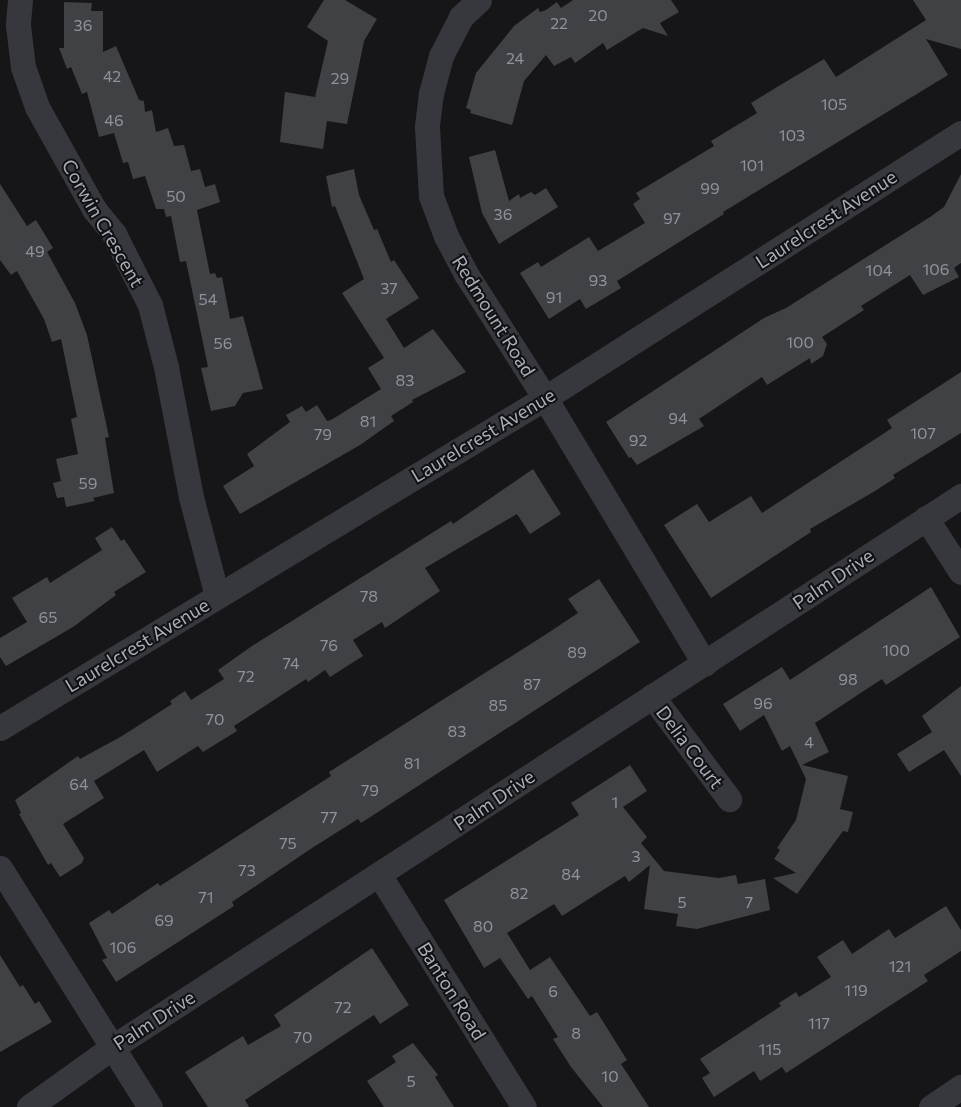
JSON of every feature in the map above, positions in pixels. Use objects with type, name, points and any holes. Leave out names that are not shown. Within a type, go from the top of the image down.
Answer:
[{"type":"street","name":"Corwin Crescent","points":[[20,0],[18,25],[23,67],[37,107],[94,209],[114,234],[150,305],[166,367],[191,497],[217,596]]},
{"type":"street","name":"Redmount Road","points":[[479,0],[461,18],[441,56],[431,93],[426,127],[431,196],[446,236],[466,274],[545,398],[705,664]]},
{"type":"street","name":"Laurelcrest Avenue","points":[[0,728],[545,398],[961,133]]},
{"type":"street","name":"Palm Drive","points":[[29,1107],[111,1048],[380,876],[652,696],[705,664],[961,496]]},
{"type":"street","points":[[926,518],[961,572]]},
{"type":"street","name":"Delia Court","points":[[652,696],[729,799]]},
{"type":"street","points":[[0,868],[111,1048],[150,1107]]},
{"type":"street","name":"Banton Road","points":[[380,876],[524,1107]]},
{"type":"street","points":[[936,1106],[961,1087]]},
{"type":"building","points":[[324,0],[345,0],[377,19],[364,41],[347,124],[327,121],[323,149],[280,142],[285,92],[315,97],[328,41],[307,27]]},
{"type":"building","points":[[573,0],[671,0],[679,12],[660,23],[668,36],[643,28],[607,50],[603,43],[575,63],[571,57],[554,66],[546,55],[524,81],[512,125],[470,113],[471,110],[466,108],[476,73],[514,26],[538,8],[540,12],[557,2],[561,8]]},
{"type":"building","points":[[913,0],[961,0],[961,49],[926,39],[948,75],[723,212],[724,214],[617,281],[621,288],[586,309],[580,299],[549,319],[520,273],[538,262],[541,267],[589,237],[598,251],[645,223],[633,204],[640,199],[636,193],[714,146],[711,141],[757,113],[751,103],[777,87],[824,59],[836,77],[926,20]]},
{"type":"building","points":[[64,2],[92,3],[91,11],[103,11],[103,52],[116,46],[139,100],[144,101],[145,112],[152,110],[156,132],[168,128],[174,146],[184,145],[191,171],[200,169],[205,187],[215,184],[220,202],[197,210],[210,274],[215,273],[217,278],[222,277],[230,319],[243,316],[263,389],[243,393],[235,406],[211,411],[201,368],[208,367],[186,261],[180,262],[171,216],[166,217],[164,209],[156,209],[145,176],[133,179],[128,162],[123,163],[114,133],[99,137],[87,92],[82,94],[71,67],[67,69],[59,48],[64,48]]},
{"type":"building","points":[[495,150],[509,201],[519,194],[520,198],[531,192],[535,195],[546,188],[558,207],[499,244],[482,213],[469,157]]},
{"type":"building","points":[[354,169],[359,195],[374,230],[377,229],[391,262],[394,260],[419,298],[386,319],[404,348],[433,329],[466,372],[412,400],[413,402],[391,416],[394,421],[360,445],[240,514],[223,486],[254,466],[247,454],[290,422],[286,415],[302,406],[306,412],[317,405],[327,421],[331,420],[381,389],[368,368],[384,358],[342,293],[364,279],[335,206],[332,207],[326,176]]},
{"type":"building","points":[[961,174],[961,263],[954,268],[959,277],[923,295],[910,275],[861,306],[864,310],[822,337],[827,344],[823,356],[811,364],[810,358],[767,385],[762,377],[699,419],[704,426],[637,465],[631,457],[629,458],[606,422],[764,318],[786,308],[930,217],[944,207]]},
{"type":"building","points":[[0,184],[27,226],[36,220],[53,248],[47,252],[75,303],[87,335],[109,437],[105,438],[114,493],[93,498],[95,501],[66,507],[64,497],[57,498],[53,483],[61,481],[56,459],[78,454],[71,419],[77,417],[61,339],[52,342],[44,319],[17,271],[11,275],[0,260]]},
{"type":"building","points":[[961,372],[961,433],[893,475],[895,478],[875,491],[810,529],[811,532],[711,598],[664,525],[697,504],[709,522],[751,496],[762,513],[892,428],[887,420]]},
{"type":"building","points":[[533,469],[561,514],[530,534],[517,514],[425,568],[440,591],[385,628],[382,622],[353,640],[363,656],[330,677],[325,670],[308,682],[306,679],[234,726],[237,731],[203,752],[198,746],[157,772],[144,750],[94,781],[104,798],[63,824],[84,858],[82,863],[60,877],[51,863],[48,865],[19,814],[21,813],[15,800],[78,756],[80,759],[122,736],[172,704],[170,701],[185,691],[191,700],[224,679],[218,670],[252,646],[451,521],[453,524]]},
{"type":"building","points":[[112,527],[121,541],[124,539],[146,572],[114,592],[116,595],[73,627],[6,666],[0,657],[0,638],[27,622],[12,598],[47,577],[50,583],[102,550],[95,538]]},
{"type":"building","points":[[599,579],[640,642],[361,823],[358,819],[312,848],[232,902],[234,906],[116,982],[102,960],[107,958],[89,923],[109,910],[112,914],[158,883],[160,886],[331,776],[329,772],[578,613],[568,599]]},
{"type":"building","points":[[931,587],[960,637],[886,685],[882,679],[815,723],[829,752],[802,765],[848,776],[840,809],[853,812],[848,832],[843,831],[797,894],[773,878],[796,873],[774,859],[780,850],[777,848],[796,820],[806,779],[790,746],[782,751],[764,715],[740,731],[723,704],[782,667],[790,680]]},
{"type":"building","points":[[961,686],[961,776],[944,750],[909,772],[897,754],[932,732],[922,716]]},
{"type":"building","points":[[630,765],[647,791],[623,807],[647,837],[641,843],[664,871],[719,878],[736,875],[738,884],[765,879],[770,910],[697,929],[676,926],[678,914],[644,909],[650,865],[629,882],[625,876],[562,916],[554,904],[507,933],[530,970],[550,957],[590,1016],[597,1012],[627,1060],[621,1064],[649,1107],[603,1107],[571,1067],[553,1039],[558,1037],[532,996],[528,999],[500,958],[484,968],[444,900],[579,815],[571,803]]},
{"type":"building","points":[[946,906],[961,930],[961,951],[924,975],[928,981],[786,1073],[782,1067],[760,1081],[754,1071],[714,1097],[702,1078],[710,1073],[700,1059],[781,1006],[779,1003],[796,992],[799,997],[831,977],[817,957],[843,940],[852,954],[889,929],[895,938]]},
{"type":"building","points":[[372,948],[409,1005],[380,1024],[374,1015],[245,1100],[249,1107],[208,1107],[185,1072],[243,1036],[248,1045],[281,1026],[274,1015]]},
{"type":"building","points":[[0,955],[20,987],[23,985],[35,1004],[39,1001],[52,1022],[0,1052]]},
{"type":"building","points":[[413,1043],[438,1075],[435,1077],[454,1107],[384,1107],[367,1081],[396,1062],[392,1056]]}]
